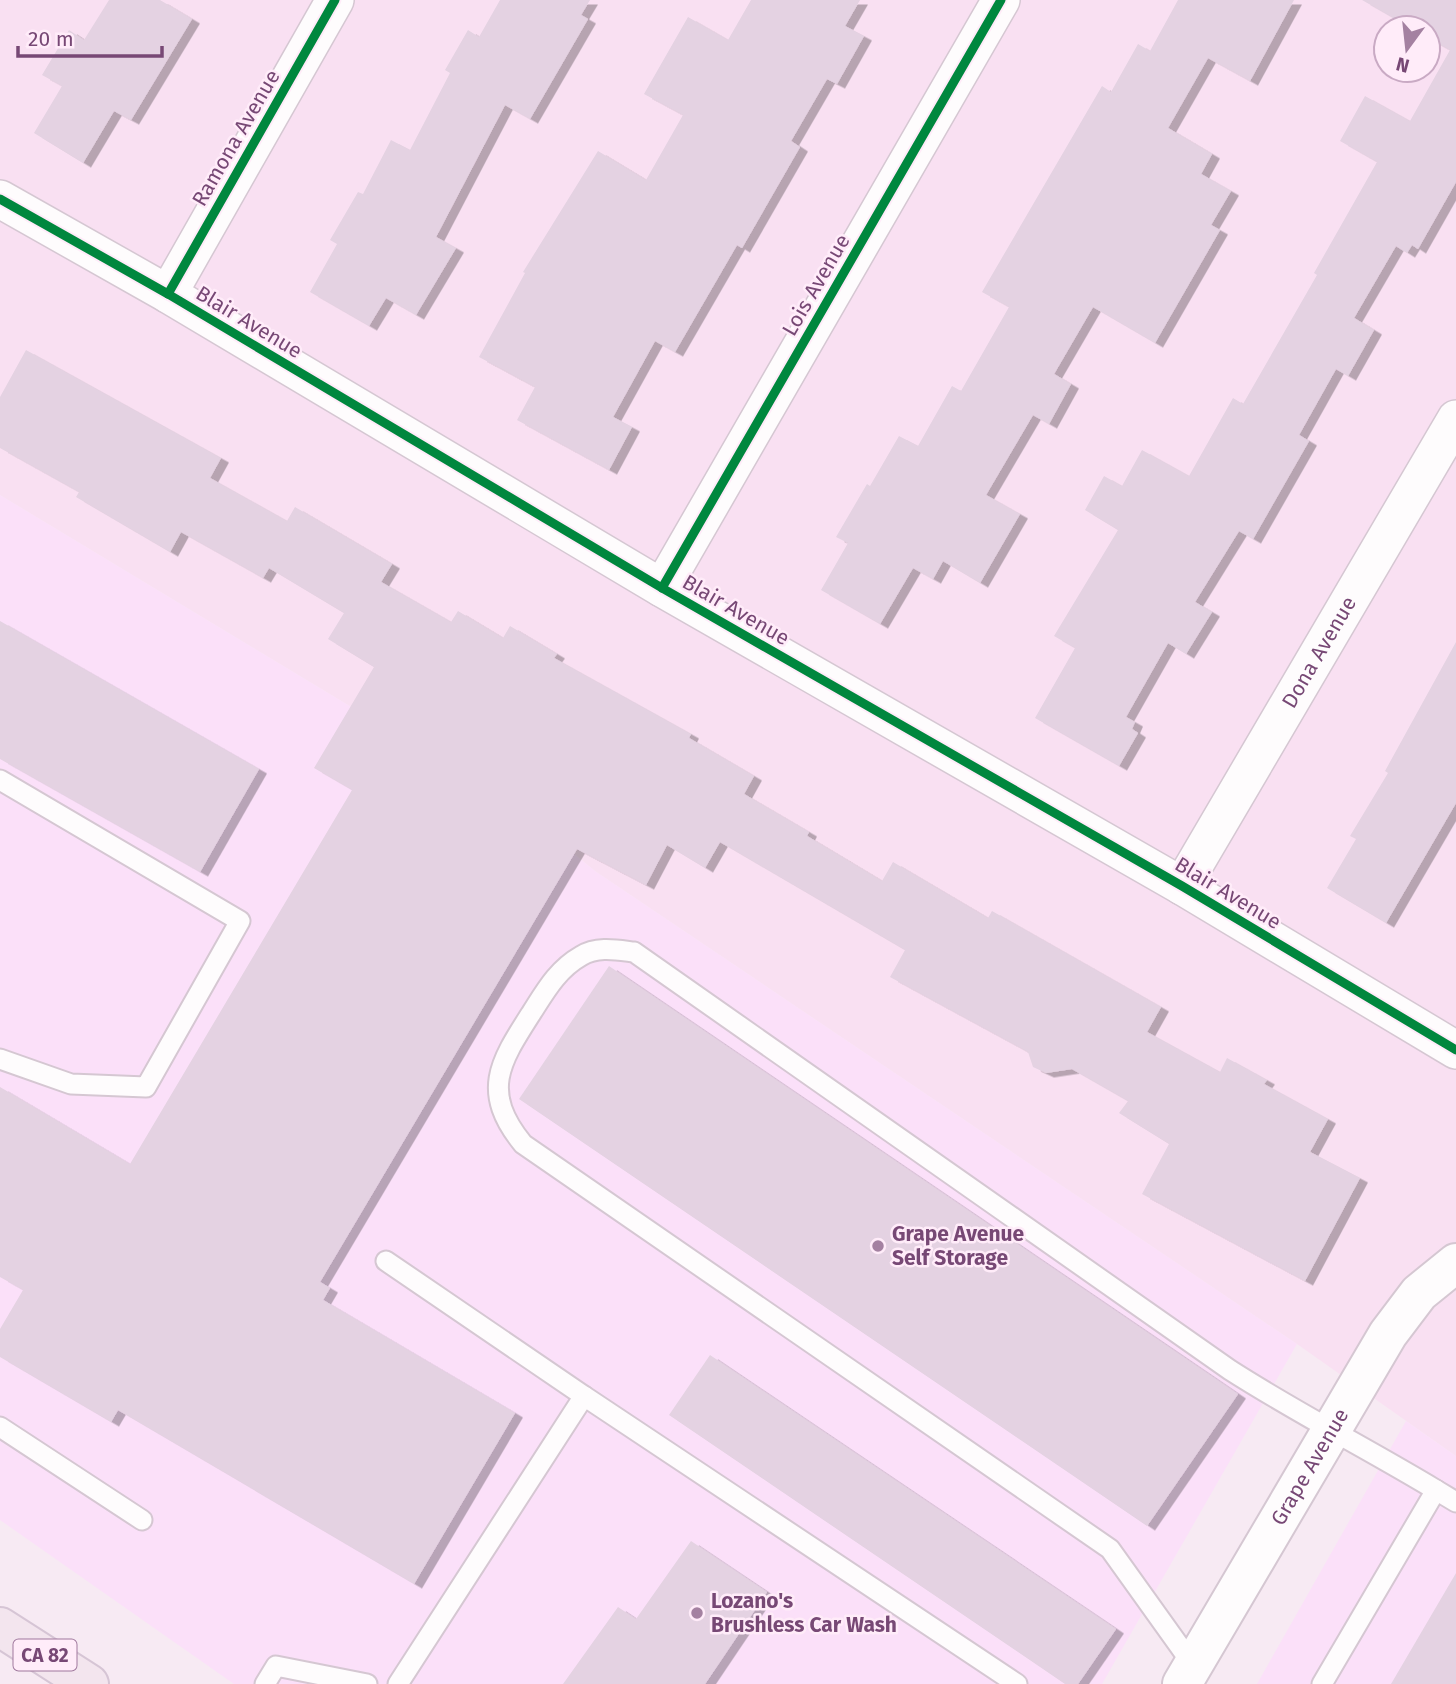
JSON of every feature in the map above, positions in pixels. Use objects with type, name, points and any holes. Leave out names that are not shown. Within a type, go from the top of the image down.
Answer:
[{"type":"main road","name":"CA 82","points":[[0,1627],[89,1684]]},
{"type":"street","name":"Ramona Avenue","points":[[168,294],[335,0]]},
{"type":"street","name":"Lois Avenue","points":[[662,588],[1001,0]]},
{"type":"street","name":"Blair Avenue","points":[[0,199],[168,294],[662,588],[1182,886],[1456,1050]]},
{"type":"street","name":"Dona Avenue","points":[[1182,886],[1456,419]]},
{"type":"street","name":"Grape Avenue","points":[[1187,1675],[1388,1334],[1419,1293],[1456,1263]]},
{"type":"lane","points":[[0,780],[240,921],[146,1087],[71,1084],[0,1059]]},
{"type":"lane","points":[[1187,1675],[1110,1549],[523,1144],[507,1125],[500,1101],[499,1077],[505,1054],[556,974],[583,954],[608,948],[634,952],[1230,1370],[1330,1431],[1384,1458],[1456,1502]]},
{"type":"lane","points":[[386,1261],[1017,1684]]},
{"type":"lane","points":[[398,1684],[584,1396]]},
{"type":"lane","points":[[0,1427],[142,1520]]},
{"type":"lane","points":[[1322,1684],[1436,1490]]},
{"type":"lane","points":[[265,1684],[276,1665],[367,1684]]},
{"type":"shaded area","points":[[0,0],[1456,0],[1456,1456],[1297,1344],[595,871],[517,807],[0,495]]},
{"type":"shaded area","points":[[0,495],[517,807],[595,871],[1297,1344],[1102,1684],[234,1684],[0,1520]]},
{"type":"shaded area","points":[[1406,1421],[1456,1456],[1456,1684],[1257,1684]]},
{"type":"building","points":[[109,0],[160,0],[192,19],[131,120],[114,111],[83,163],[34,133],[62,86],[42,75],[69,30],[84,40]]},
{"type":"building","points":[[500,0],[590,0],[581,15],[588,19],[530,119],[505,105],[436,237],[456,248],[416,315],[386,298],[369,326],[310,292],[337,244],[330,240],[358,192],[363,194],[391,140],[410,150],[450,73],[445,70],[468,30],[479,37]]},
{"type":"building","points":[[751,0],[860,0],[845,26],[864,36],[837,84],[827,79],[791,141],[800,147],[742,248],[737,245],[675,352],[655,341],[613,417],[632,427],[609,470],[517,420],[535,387],[479,357],[525,273],[523,272],[598,151],[646,180],[683,115],[644,94],[688,17],[728,40]]},
{"type":"building","points":[[1178,0],[1294,0],[1250,81],[1208,58],[1168,128],[1212,154],[1201,174],[1231,191],[1211,225],[1220,230],[1155,343],[1093,307],[1054,374],[1071,384],[1049,424],[1033,415],[986,495],[1020,514],[980,583],[943,561],[933,579],[913,568],[880,624],[821,590],[848,543],[836,537],[899,436],[918,446],[952,386],[961,391],[1009,307],[982,292],[1102,86],[1111,92],[1138,44],[1150,51]]},
{"type":"building","points":[[1362,0],[1456,0],[1456,182],[1418,249],[1412,245],[1407,253],[1396,246],[1354,318],[1374,330],[1348,376],[1336,369],[1299,435],[1309,441],[1253,539],[1239,531],[1195,602],[1212,612],[1186,654],[1168,643],[1126,717],[1135,722],[1132,729],[1138,733],[1119,766],[1035,718],[1075,648],[1054,636],[1118,530],[1085,510],[1104,476],[1122,486],[1142,450],[1189,476],[1233,398],[1243,404],[1317,275],[1314,273],[1377,162],[1340,141],[1365,96],[1410,121],[1431,84],[1442,84],[1442,64],[1450,50],[1442,46],[1442,14],[1386,14]]},
{"type":"building","points":[[26,350],[221,458],[210,478],[287,521],[295,507],[392,564],[381,582],[451,622],[458,611],[503,638],[510,626],[557,654],[554,658],[691,734],[689,738],[754,776],[744,794],[809,832],[807,836],[882,881],[893,862],[988,918],[992,911],[1161,1007],[1147,1032],[1220,1072],[1227,1058],[1267,1080],[1264,1084],[1328,1119],[1310,1152],[1360,1178],[1305,1281],[1142,1194],[1169,1144],[1119,1113],[1128,1101],[1072,1069],[1046,1073],[1033,1067],[1028,1052],[890,977],[905,950],[720,842],[705,868],[667,845],[646,885],[577,849],[320,1282],[330,1288],[323,1300],[515,1413],[414,1584],[118,1410],[111,1422],[0,1357],[0,1329],[23,1290],[0,1277],[0,1087],[130,1164],[352,790],[314,768],[374,667],[328,639],[344,613],[269,568],[263,578],[181,532],[170,552],[76,497],[79,492],[0,448],[0,397]]},
{"type":"building","points":[[0,621],[259,769],[200,872],[0,759]]},
{"type":"building","points":[[1456,642],[1456,803],[1386,923],[1327,888],[1356,839],[1350,836],[1388,773],[1385,771]]},
{"type":"building","name":"Grape Avenue Self Storage","points":[[609,966],[1238,1394],[1147,1526],[519,1099]]},
{"type":"building","points":[[710,1355],[1116,1629],[1078,1684],[1065,1684],[669,1415]]},
{"type":"building","name":"Lozano's Brushless Car Wash","points":[[691,1541],[767,1592],[705,1684],[563,1684],[618,1607],[636,1619]]},
{"type":"building","points":[[1456,1573],[1456,1684],[1391,1684]]},
{"type":"cycle path","points":[[168,294],[335,0]]},
{"type":"cycle path","points":[[662,588],[1001,0]]},
{"type":"cycle path","points":[[0,199],[168,294],[662,588],[1182,886],[1456,1050]]},
{"type":"place","name":"Grape Avenue Self Storage","points":[[878,1246]]},
{"type":"place","name":"Lozano's Brushless Car Wash","points":[[697,1613]]}]
